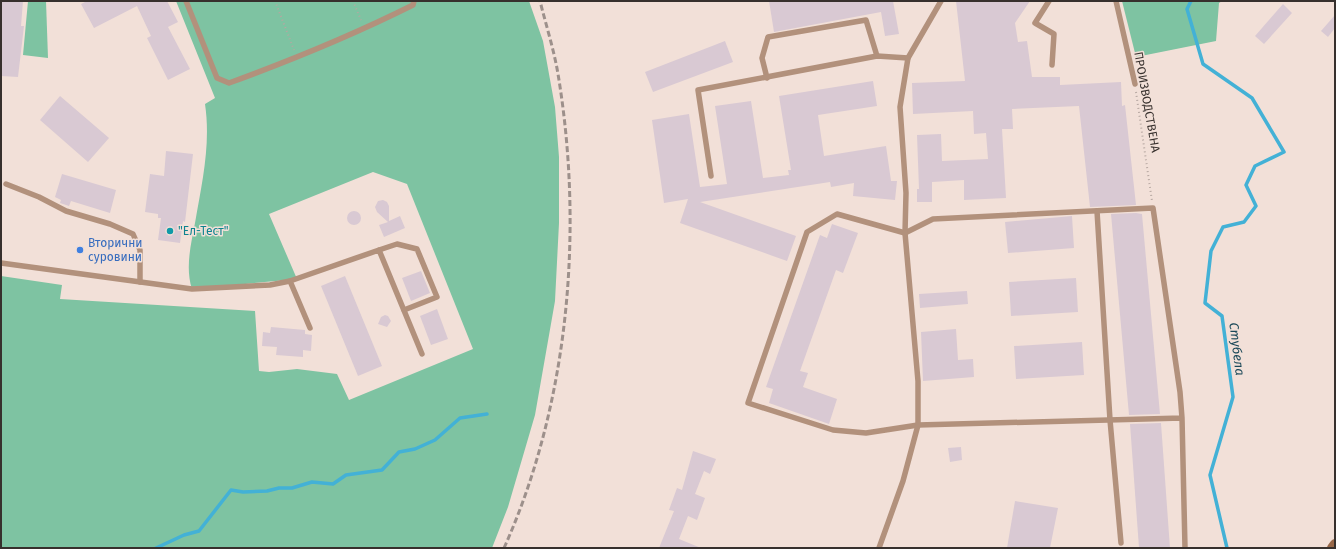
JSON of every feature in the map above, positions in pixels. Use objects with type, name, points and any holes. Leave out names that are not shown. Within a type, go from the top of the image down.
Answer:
[{"type":"street","points":[[1332,548],[1335,544]]},
{"type":"lane","points":[[186,1],[217,78],[229,83],[297,58],[364,29],[413,5],[414,1]]},
{"type":"lane","points":[[879,548],[903,481],[918,425],[918,381],[905,233],[906,193],[900,107],[908,58],[941,1]]},
{"type":"lane","points":[[1049,1],[1035,23],[1054,34],[1052,65]]},
{"type":"lane","name":"ПРОИЗВОДСТВЕНА","points":[[1116,1],[1135,84]]},
{"type":"lane","points":[[767,78],[762,58],[768,36],[866,20],[877,56]]},
{"type":"lane","points":[[711,176],[698,90],[877,56],[908,58]]},
{"type":"lane","points":[[6,184],[39,197],[66,212],[110,224],[133,234],[140,250],[140,282]]},
{"type":"lane","points":[[1182,418],[918,425],[866,433],[833,430],[748,403],[808,232],[838,214],[905,233],[933,219],[1153,208],[1182,418],[1185,548]]},
{"type":"lane","points":[[1097,211],[1110,420],[1121,543]]},
{"type":"lane","points":[[1,263],[192,289],[270,284],[290,281],[397,244],[417,249],[437,297],[404,310]]},
{"type":"lane","points":[[379,250],[422,354]]},
{"type":"lane","points":[[290,281],[310,328]]},
{"type":"path","points":[[275,1],[297,58]]},
{"type":"path","points":[[353,1],[364,29]]},
{"type":"path","name":"ПРОИЗВОДСТВЕНА","points":[[1135,84],[1153,208]]},
{"type":"green space","points":[[28,1],[46,1],[48,58],[23,55]]},
{"type":"green space","points":[[176,1],[529,1],[543,41],[555,107],[559,157],[559,223],[555,301],[535,415],[508,507],[492,548],[1,548],[1,276],[62,285],[60,299],[255,311],[259,371],[269,372],[297,369],[337,374],[349,400],[473,349],[407,184],[373,172],[269,214],[297,279],[192,289],[189,273],[189,256],[205,164],[207,119],[205,104],[215,98]]},
{"type":"green space","points":[[1122,1],[1222,1],[1219,3],[1216,41],[1136,57]]},
{"type":"building","points":[[1,1],[23,1],[21,26],[24,26],[18,77],[1,76]]},
{"type":"building","points":[[87,1],[167,1],[178,22],[168,27],[190,69],[168,80],[147,38],[151,36],[137,6],[94,28],[81,4]]},
{"type":"building","points":[[769,1],[893,1],[899,34],[885,36],[881,12],[774,32]]},
{"type":"building","points":[[956,1],[1030,1],[1015,23],[1018,42],[1027,41],[1032,77],[1060,77],[1060,85],[1121,82],[1122,106],[1125,105],[1136,205],[1090,207],[1079,106],[1012,109],[1013,129],[1002,129],[1006,198],[964,200],[964,180],[932,182],[932,202],[917,202],[917,189],[919,189],[917,135],[941,134],[942,161],[988,159],[986,133],[974,134],[973,111],[913,114],[912,83],[965,81]]},
{"type":"building","points":[[1283,4],[1292,13],[1264,44],[1255,36]]},
{"type":"building","points":[[1335,15],[1335,28],[1328,37],[1321,31]]},
{"type":"building","points":[[725,41],[733,62],[653,92],[645,72]]},
{"type":"building","points":[[873,81],[877,106],[818,115],[824,156],[886,146],[891,181],[897,181],[895,200],[853,196],[854,183],[831,187],[830,182],[700,202],[796,236],[787,261],[680,223],[688,199],[664,203],[652,120],[689,114],[700,187],[727,184],[715,106],[751,101],[763,178],[789,175],[788,170],[791,170],[779,96]]},
{"type":"building","points":[[60,96],[109,138],[88,162],[40,120]]},
{"type":"building","points":[[166,151],[193,154],[185,222],[183,221],[180,243],[158,240],[161,218],[158,218],[158,214],[145,212],[150,174],[164,176]]},
{"type":"building","points":[[62,174],[116,190],[110,213],[71,201],[69,206],[60,203],[61,200],[55,197]]},
{"type":"building","points":[[383,200],[387,202],[389,206],[389,221],[400,216],[405,228],[384,237],[379,225],[388,222],[377,212],[375,207],[378,201]]},
{"type":"building","points":[[351,211],[357,211],[361,215],[361,221],[357,225],[351,225],[347,221],[347,215]]},
{"type":"building","points":[[1111,214],[1142,214],[1160,414],[1129,415]]},
{"type":"building","points":[[1072,216],[1074,248],[1008,253],[1005,222]]},
{"type":"building","points":[[832,224],[858,233],[843,273],[836,270],[800,371],[808,373],[803,387],[837,399],[829,424],[769,403],[773,389],[766,387],[820,235],[827,238]]},
{"type":"building","points":[[421,271],[430,293],[411,301],[402,278]]},
{"type":"building","points":[[345,276],[382,366],[358,376],[321,286]]},
{"type":"building","points":[[1076,278],[1078,312],[1011,316],[1009,282]]},
{"type":"building","points":[[967,291],[968,304],[920,308],[919,294]]},
{"type":"building","points":[[437,309],[448,339],[431,345],[420,316]]},
{"type":"building","points":[[385,315],[388,316],[391,321],[387,327],[378,324],[381,317]]},
{"type":"building","points":[[271,327],[305,330],[305,334],[312,335],[311,351],[303,350],[303,357],[276,355],[277,347],[262,346],[263,332],[270,333]]},
{"type":"building","points":[[956,329],[958,360],[973,359],[974,377],[923,381],[921,332]]},
{"type":"building","points":[[1082,342],[1084,375],[1016,379],[1014,346]]},
{"type":"building","points":[[1161,423],[1170,548],[1139,548],[1130,424]]},
{"type":"building","points":[[961,447],[962,460],[950,462],[948,448]]},
{"type":"building","points":[[693,451],[716,459],[710,474],[704,471],[695,494],[705,498],[697,520],[688,516],[679,539],[701,548],[659,548],[674,511],[669,510],[677,488],[682,490]]},
{"type":"building","points":[[1015,501],[1058,508],[1050,548],[1007,548]]},
{"type":"waterway","name":"Стубела","points":[[1191,1],[1187,9],[1203,64],[1252,98],[1284,152],[1255,166],[1246,185],[1256,206],[1244,222],[1223,227],[1211,251],[1205,303],[1222,316],[1233,397],[1210,475],[1227,548]]},
{"type":"waterway","points":[[156,548],[184,535],[199,531],[231,490],[243,492],[267,491],[279,488],[292,488],[312,482],[333,484],[346,475],[382,470],[399,452],[415,449],[435,440],[460,418],[487,414]]},
{"type":"railway","points":[[504,548],[526,493],[544,435],[557,376],[565,316],[569,255],[570,194],[566,133],[558,74],[540,1]]},
{"type":"place","name":"\"Ел-Тест\"","points":[[170,231]]},
{"type":"place","name":"Вторични суровини","points":[[80,250]]}]
